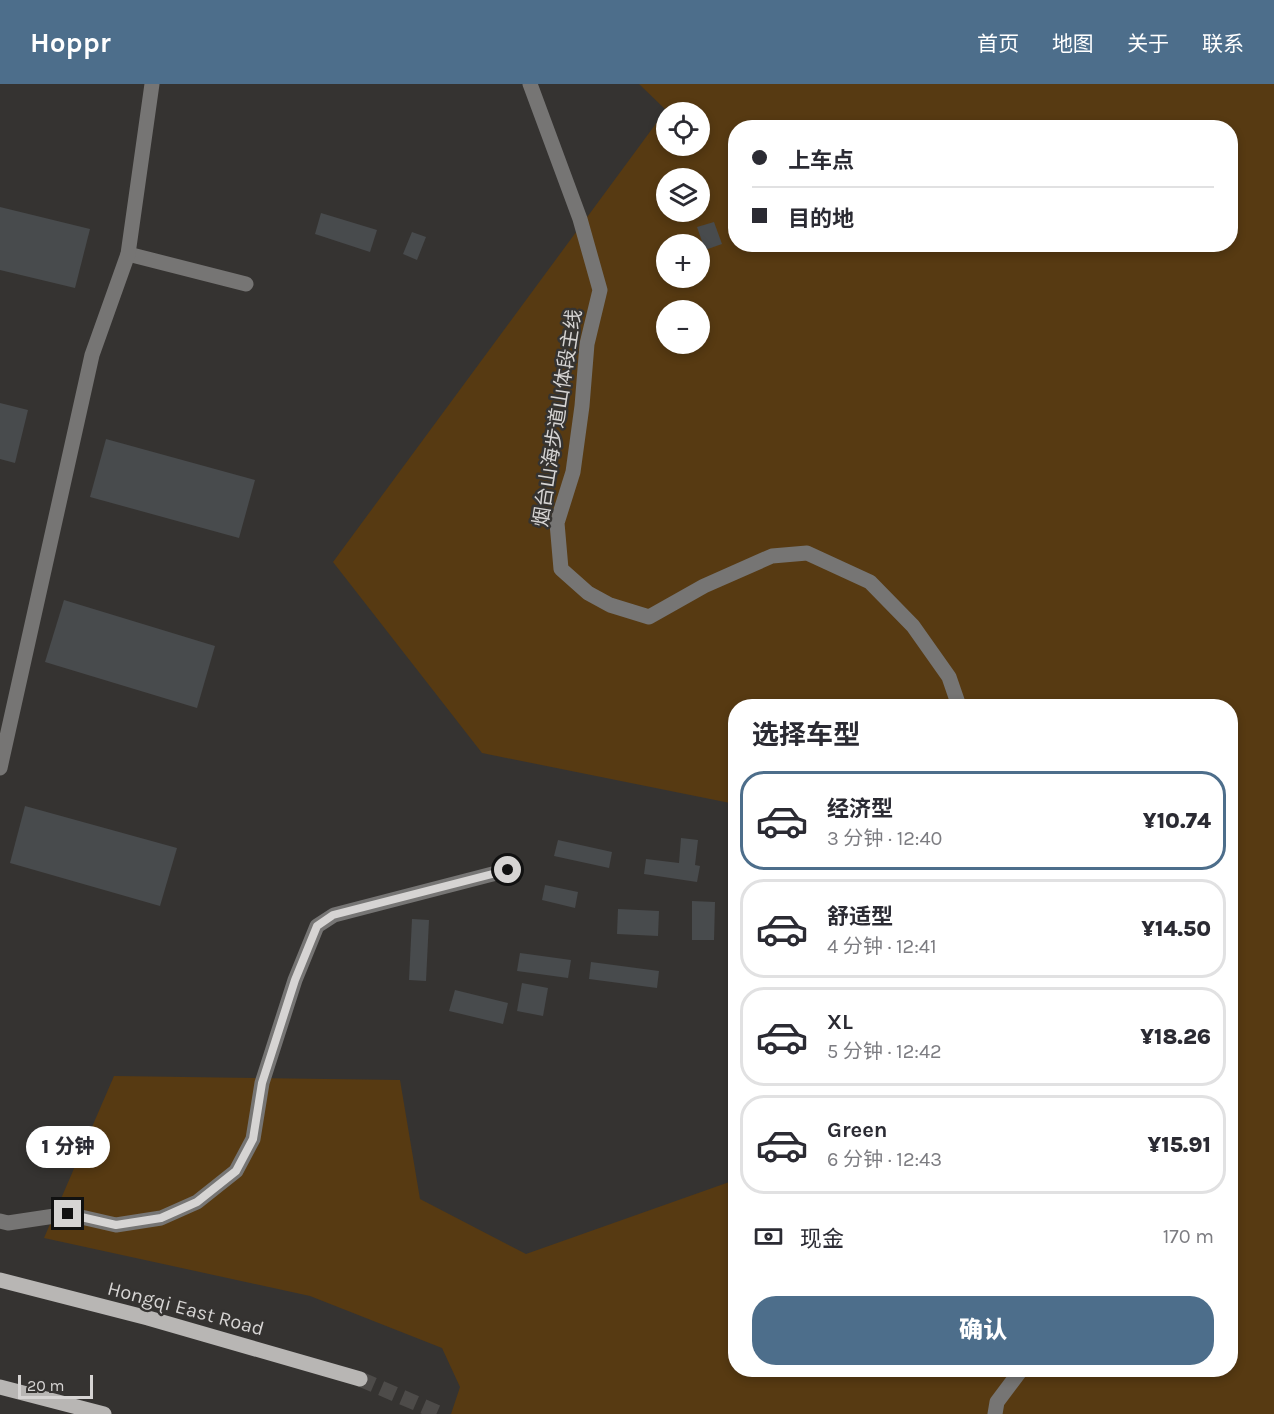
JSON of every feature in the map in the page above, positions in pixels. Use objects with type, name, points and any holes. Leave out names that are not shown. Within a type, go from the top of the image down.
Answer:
[{"type":"main road","name":"Hongqi East Road","points":[[0,1280],[148,1318],[360,1379]]},
{"type":"main road","points":[[0,1388],[104,1414]]},
{"type":"street","points":[[0,768],[93,355],[128,255],[152,84]]},
{"type":"street","name":"烟台山海步道山体段主线","points":[[530,84],[580,219],[600,290],[587,344],[573,472],[557,523],[561,569],[588,593],[610,605],[649,617],[704,586],[772,556],[807,553],[870,582],[914,626],[949,677],[957,699]]},
{"type":"street","points":[[128,255],[246,284]]},
{"type":"street","points":[[0,1221],[8,1222],[68,1214],[116,1225],[161,1218],[197,1202],[236,1171],[253,1139],[262,1083],[295,980],[317,926],[333,915],[508,870]]},
{"type":"street","points":[[995,1414],[996,1402],[1016,1377]]},
{"type":"shaded area","points":[[639,84],[1274,84],[1274,1414],[451,1414],[460,1387],[442,1348],[310,1296],[44,1238],[114,1076],[400,1080],[420,1199],[526,1254],[728,1182],[728,1377],[1238,1377],[1238,699],[728,699],[728,803],[482,753],[333,562],[656,124],[656,156],[710,156],[710,102],[658,102]]},
{"type":"building","points":[[0,207],[90,229],[75,288],[0,270]]},
{"type":"building","points":[[321,213],[377,230],[370,252],[315,234]]},
{"type":"building","points":[[714,222],[722,244],[710,248],[710,234],[699,234],[697,227]]},
{"type":"building","points":[[412,232],[426,237],[417,260],[403,254]]},
{"type":"building","points":[[0,403],[28,410],[15,463],[0,459]]},
{"type":"building","points":[[106,439],[255,480],[239,538],[90,497]]},
{"type":"building","points":[[64,600],[215,646],[197,708],[45,662]]},
{"type":"building","points":[[25,806],[177,848],[160,906],[10,863]]},
{"type":"building","points":[[681,838],[698,840],[695,865],[700,866],[697,882],[644,874],[646,859],[679,863]]},
{"type":"building","points":[[558,840],[612,852],[609,868],[554,856]]},
{"type":"building","points":[[545,885],[578,892],[575,908],[542,900]]},
{"type":"building","points":[[692,901],[715,902],[714,940],[692,940]]},
{"type":"building","points":[[618,909],[659,911],[658,936],[617,934]]},
{"type":"building","points":[[412,919],[429,920],[426,981],[409,980]]},
{"type":"building","points":[[520,953],[571,960],[568,978],[517,971]]},
{"type":"building","points":[[591,962],[659,971],[657,988],[589,979]]},
{"type":"building","points":[[522,983],[548,988],[543,1016],[517,1011]]},
{"type":"building","points":[[455,990],[508,1003],[503,1024],[449,1011]]},
{"type":"tunnel","points":[[360,1379],[441,1414]]},
{"type":"route","points":[[68,1214],[116,1225],[161,1218],[197,1202],[236,1171],[253,1139],[262,1083],[295,980],[317,926],[333,915],[508,870]]}]
